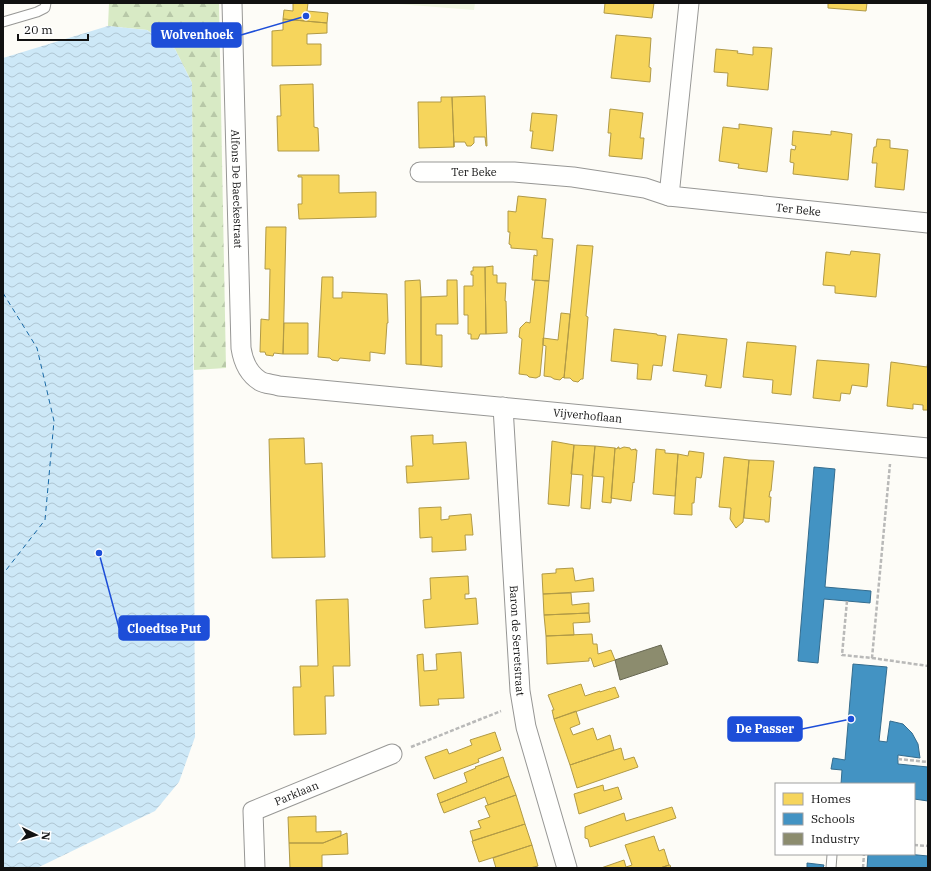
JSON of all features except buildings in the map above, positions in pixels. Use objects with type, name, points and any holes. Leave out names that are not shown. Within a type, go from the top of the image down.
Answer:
[{"type":"street","name":"Alfons De Baeckestraat","points":[[232,3],[241,348],[243,358],[251,373]]},
{"type":"street","points":[[669,196],[689,3]]},
{"type":"street","name":"Ter Beke","points":[[420,172],[514,172],[573,177],[645,188],[669,196],[928,223]]},
{"type":"street","name":"Vijverhoflaan","points":[[251,373],[261,381],[279,386],[928,448]]},
{"type":"street","name":"Baron de Serretstraat","points":[[503,407],[519,677],[522,703],[526,727],[567,868]]},
{"type":"street","name":"Parklaan","points":[[255,868],[254,811],[392,754]]},
{"type":"lane","points":[[3,22],[37,12],[45,8],[46,3]]},
{"type":"lane","points":[[831,868],[832,855]]},
{"type":"path","points":[[872,658],[892,444]]},
{"type":"path","points":[[847,601],[842,655],[928,666]]},
{"type":"path","points":[[392,754],[522,703]]},
{"type":"path","points":[[898,759],[928,762]]},
{"type":"path","points":[[915,845],[928,846]]},
{"type":"path","points":[[863,868],[864,855]]},
{"type":"green space","points":[[109,3],[219,3],[226,368],[194,370],[192,83],[175,49],[147,30],[108,26]]},
{"type":"green space","points":[[385,3],[475,3],[474,10]]},
{"type":"water","points":[[108,26],[147,30],[175,49],[192,83],[195,737],[179,782],[155,811],[37,868],[3,868],[3,58]]},
{"type":"ferry route","points":[[3,293],[37,348],[54,421],[45,520],[3,574]]},
{"type":"place","name":"Wolvenhoek","points":[[306,16]]},
{"type":"place","name":"Cloedtse Put","points":[[99,553]]},
{"type":"place","name":"De Passer","points":[[851,719]]}]
